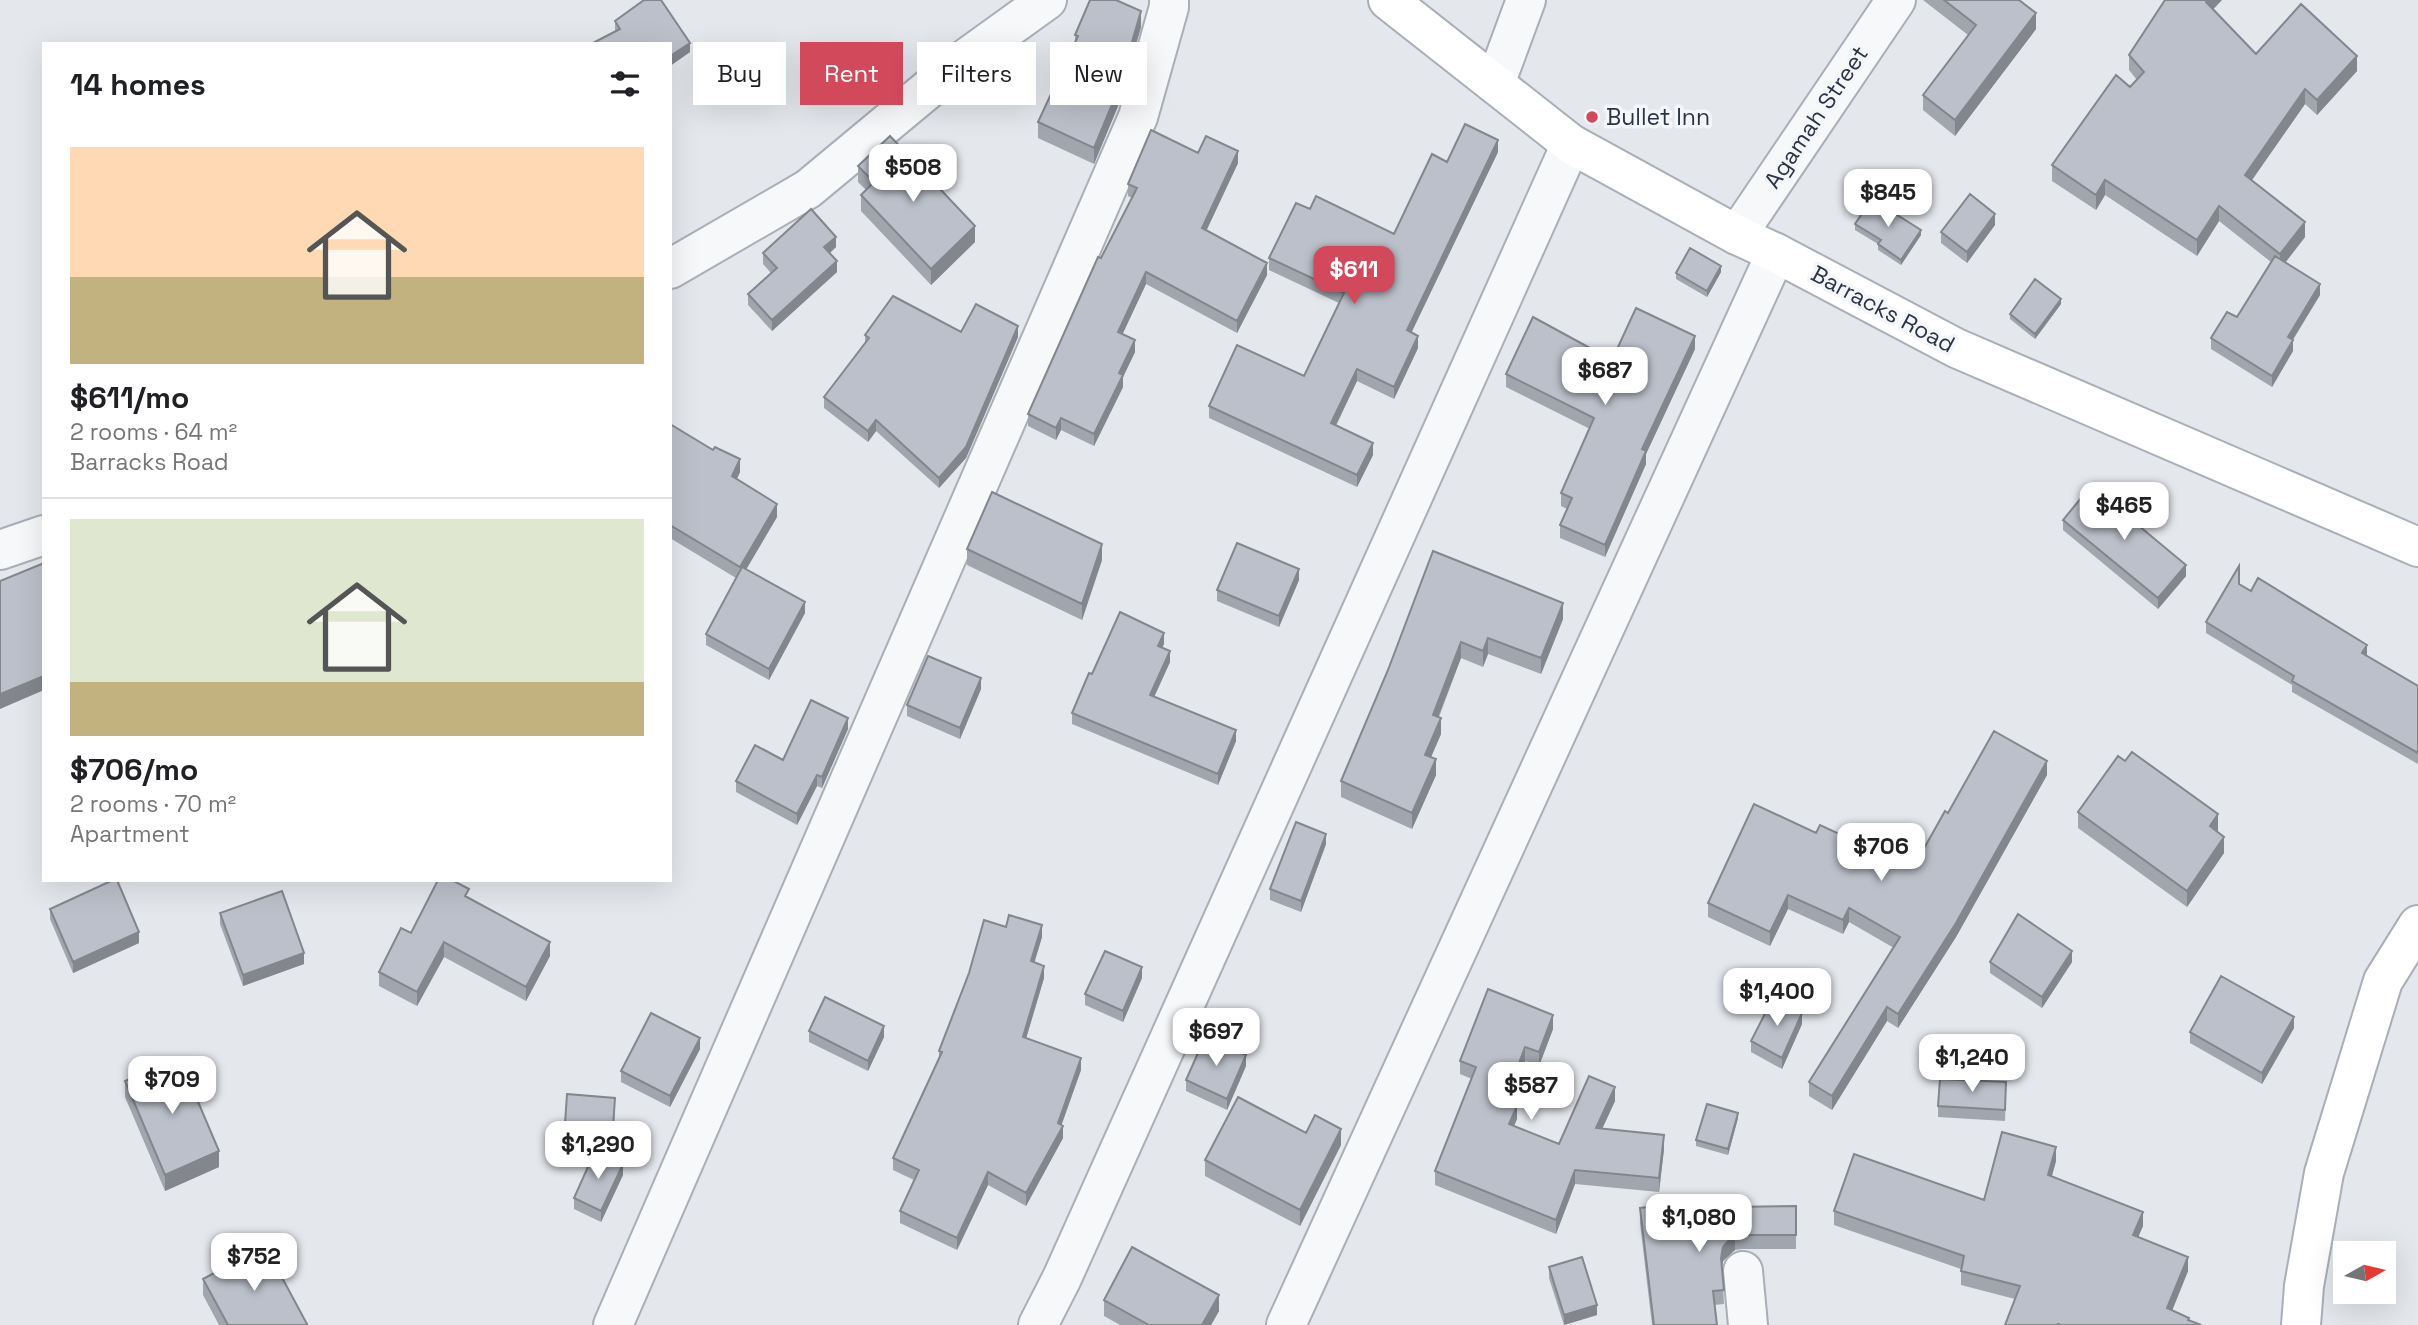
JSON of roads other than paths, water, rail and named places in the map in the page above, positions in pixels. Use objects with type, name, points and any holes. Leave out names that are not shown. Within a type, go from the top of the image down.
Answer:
[{"type":"street","points":[[672,268],[808,189],[961,62],[1047,0]]},
{"type":"street","points":[[612,1325],[1138,117],[1169,0]]},
{"type":"street","name":"Barracks Road","points":[[1388,0],[1571,144],[1737,235],[1956,348],[2418,547]]},
{"type":"street","points":[[1495,84],[1526,0]]},
{"type":"street","name":"Agamah Street","points":[[1737,235],[1896,0]]},
{"type":"street","points":[[1038,1325],[1074,1252],[1571,144]]},
{"type":"street","points":[[1286,1325],[1776,253]]},
{"type":"street","points":[[0,550],[42,536]]},
{"type":"street","points":[[2301,1325],[2304,1286],[2324,1173],[2384,981],[2418,925]]},
{"type":"street","points":[[1743,1271],[1748,1325]]},
{"type":"place","name":"Bullet Inn","points":[[1592,117]]}]
